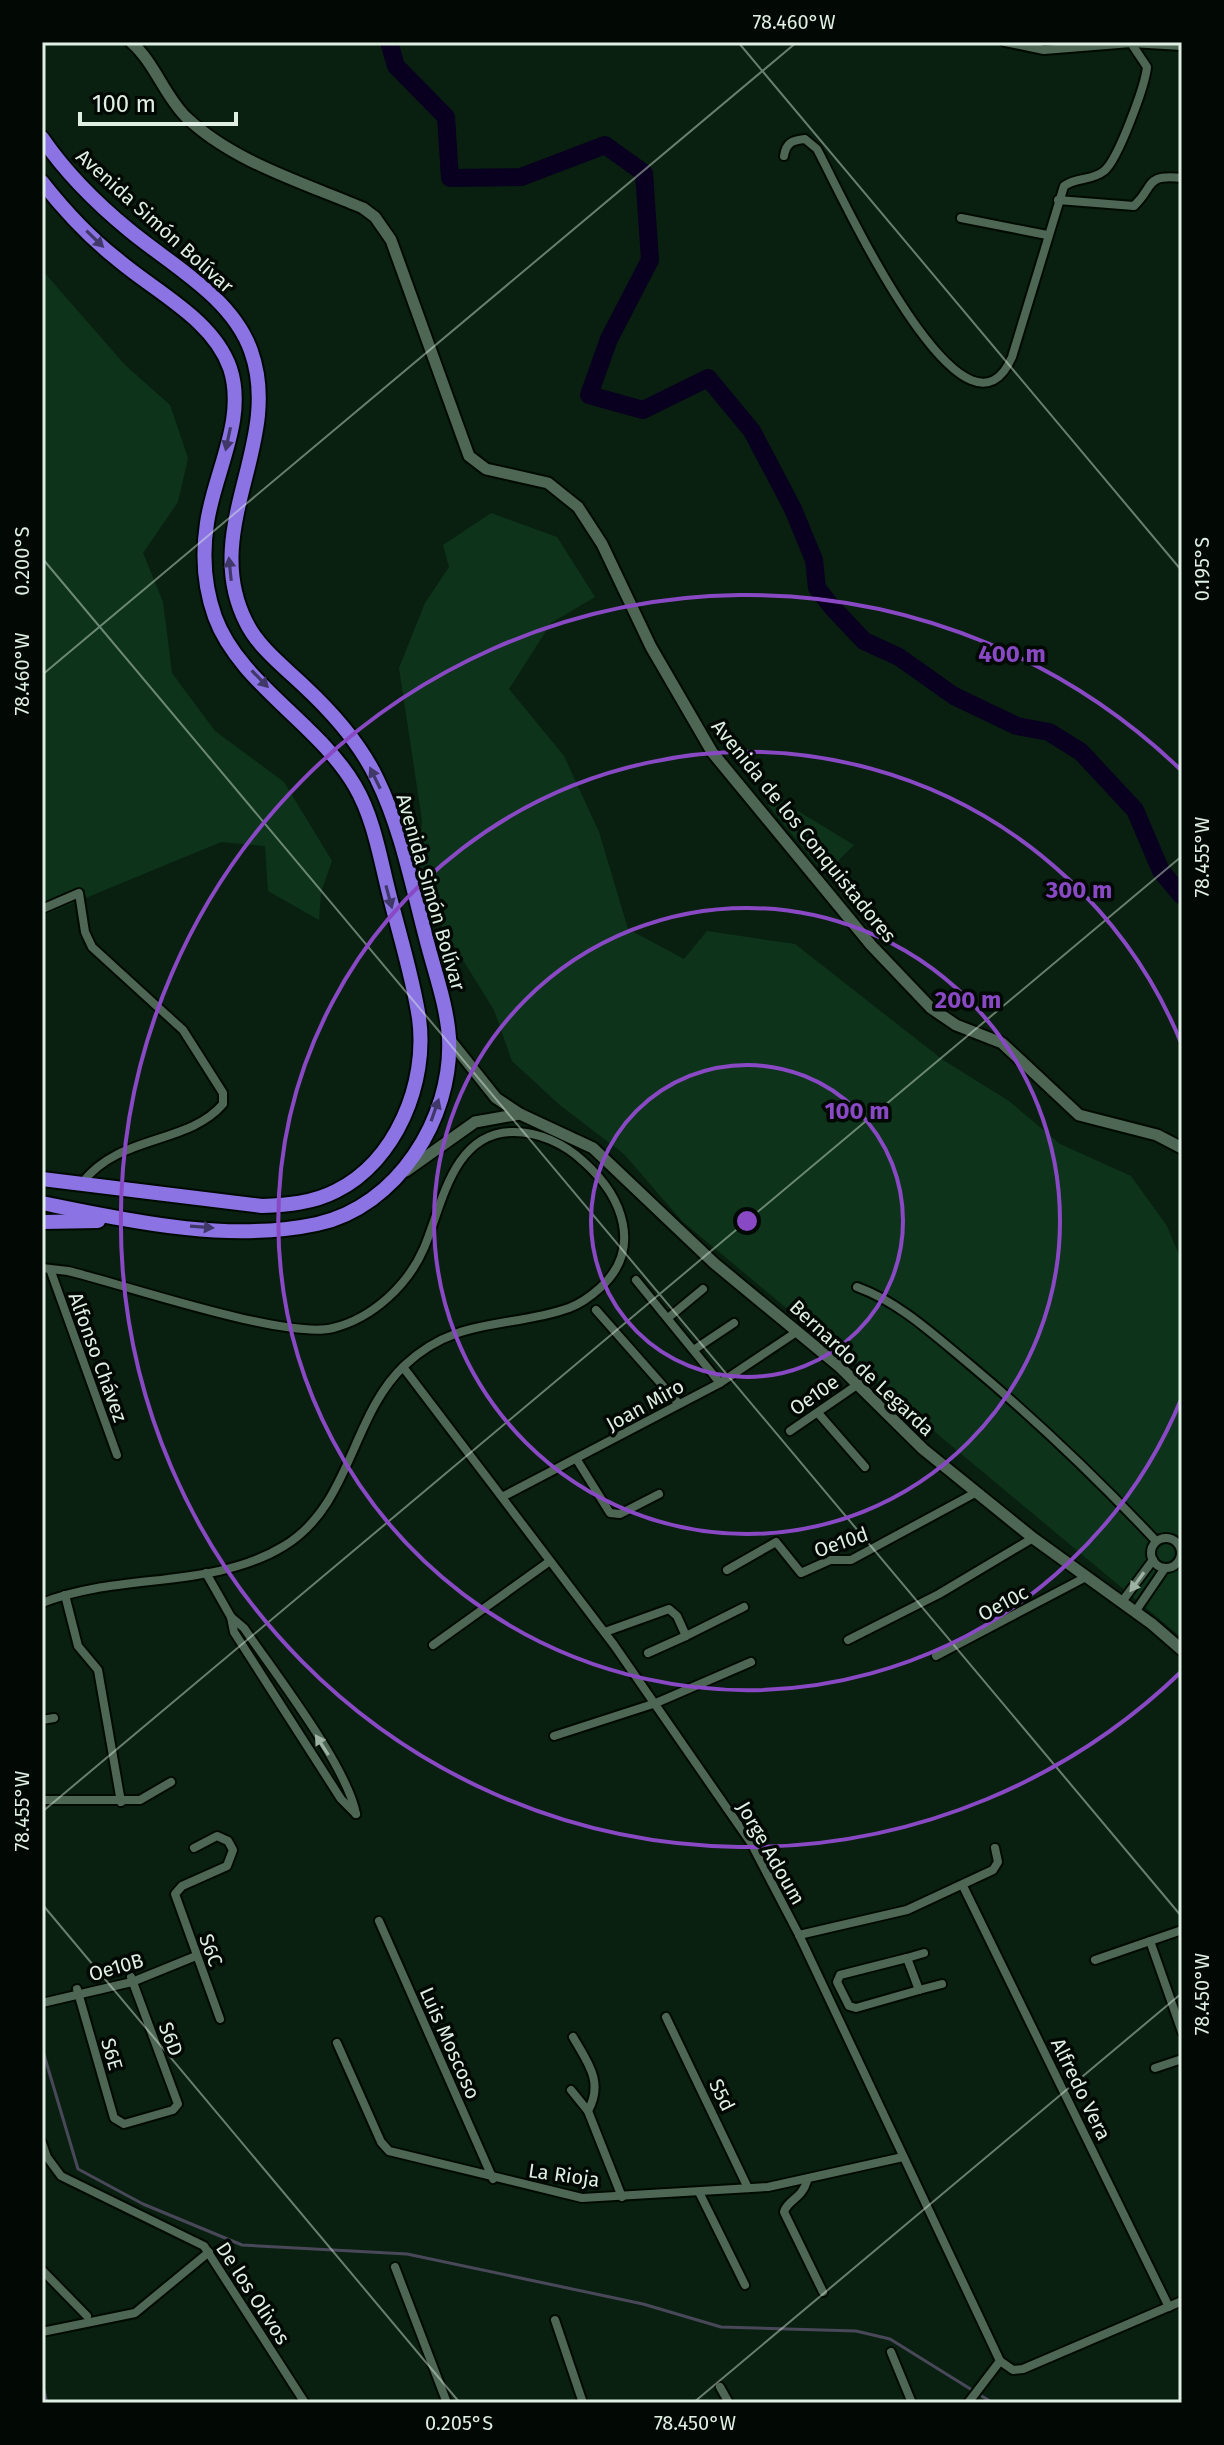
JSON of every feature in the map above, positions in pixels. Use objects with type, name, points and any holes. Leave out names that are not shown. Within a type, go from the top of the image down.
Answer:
[{"type":"highway","name":"Avenida Simón Bolívar","points":[[42,138],[83,188],[204,289],[229,315],[249,346],[259,376],[258,419],[228,557],[232,591],[248,626],[355,740],[377,779],[400,840],[449,1039],[445,1078],[436,1113],[418,1150],[399,1177],[359,1207],[321,1223],[272,1230],[124,1220],[42,1203]]},
{"type":"highway","name":"Avenida Simón Bolívar","points":[[42,182],[62,207],[116,259],[212,337],[230,368],[234,404],[207,521],[205,584],[216,620],[234,651],[336,756],[357,789],[372,829],[419,1020],[417,1080],[408,1107],[377,1159],[335,1192],[293,1205],[262,1206],[42,1179]]},
{"type":"highway","points":[[42,1222],[124,1220]]},
{"type":"street","name":"Avenida de los Conquistadores","points":[[131,42],[146,57],[177,106],[212,138],[242,156],[363,208],[375,217],[391,240],[469,456],[486,469],[548,483],[578,507],[602,544],[651,647],[712,752],[881,955],[931,1008],[956,1025],[1002,1043],[1079,1115],[1157,1135],[1182,1148]]},
{"type":"street","points":[[1005,42],[1044,50],[1131,43],[1182,46]]},
{"type":"street","points":[[784,156],[786,146],[793,139],[805,139],[817,149],[915,328],[953,369],[980,382],[999,378],[1009,364],[1064,186],[1104,171],[1113,157],[1146,77],[1147,67],[1131,43]]},
{"type":"street","points":[[1058,200],[1134,206],[1150,181],[1158,177],[1182,178]]},
{"type":"street","points":[[961,218],[1047,235]]},
{"type":"street","points":[[42,909],[79,893],[85,932],[92,947],[183,1030],[223,1093],[223,1104],[216,1112],[110,1156],[81,1184]]},
{"type":"street","name":"Bernardo de Legarda","points":[[449,1039],[488,1091],[542,1130],[593,1148],[714,1263],[798,1331],[975,1493],[1182,1650]]},
{"type":"street","points":[[399,1177],[475,1122],[520,1114]]},
{"type":"street","points":[[42,1603],[65,1595],[141,1580],[237,1568],[262,1558],[303,1533],[329,1500],[383,1391],[403,1367],[432,1344],[462,1330],[571,1308],[597,1291],[622,1262],[624,1230],[605,1184],[581,1158],[542,1130],[511,1132],[496,1135],[469,1152],[450,1177],[424,1247],[405,1279],[379,1306],[332,1328],[275,1325],[46,1268]]},
{"type":"street","name":"Alfonso Chávez","points":[[46,1268],[117,1455]]},
{"type":"street","points":[[636,1280],[720,1383]]},
{"type":"street","points":[[857,1287],[875,1294],[929,1330],[1010,1398],[1087,1468],[1156,1541]]},
{"type":"street","points":[[668,1318],[703,1289]]},
{"type":"street","points":[[596,1310],[679,1404]]},
{"type":"street","points":[[695,1349],[734,1323]]},
{"type":"street","name":"Joan Miro","points":[[502,1497],[720,1383],[798,1331]]},
{"type":"street","name":"Jorge Adoum","points":[[403,1367],[605,1632],[751,1843],[799,1935],[998,2364]]},
{"type":"street","name":"Oe10e","points":[[790,1431],[857,1385]]},
{"type":"street","points":[[818,1413],[865,1467]]},
{"type":"street","points":[[577,1460],[610,1513],[620,1514],[659,1494]]},
{"type":"street","name":"Oe10d","points":[[727,1570],[776,1542],[801,1573],[830,1560],[851,1560],[975,1493]]},
{"type":"street","points":[[848,1640],[939,1594],[1033,1538]]},
{"type":"street","points":[[1135,1612],[1165,1568],[1180,1565],[1182,1554],[1179,1545],[1172,1539],[1156,1541]]},
{"type":"street","points":[[1156,1541],[1151,1553],[1153,1560],[1165,1568]]},
{"type":"street","points":[[1121,1603],[1153,1560]]},
{"type":"street","points":[[433,1645],[550,1561]]},
{"type":"street","points":[[206,1573],[231,1617],[234,1632],[341,1799],[356,1814],[348,1786],[244,1628],[231,1617]]},
{"type":"street","name":"Oe10c","points":[[936,1656],[1084,1578]]},
{"type":"street","points":[[65,1595],[78,1646],[98,1670],[121,1802]]},
{"type":"street","points":[[648,1653],[744,1607]]},
{"type":"street","points":[[605,1632],[669,1609],[677,1616],[686,1636]]},
{"type":"street","points":[[554,1736],[656,1703],[751,1662]]},
{"type":"street","points":[[284,1710],[294,1703]]},
{"type":"street","points":[[42,1720],[54,1718]]},
{"type":"street","points":[[42,1800],[121,1802],[148,1797],[171,1782]]},
{"type":"street","name":"S6C","points":[[194,1848],[220,1836],[228,1841],[233,1856],[223,1870],[177,1892],[176,1900],[220,2019]]},
{"type":"street","points":[[799,1935],[907,1910],[963,1886],[996,1866],[995,1848]]},
{"type":"street","name":"Alfredo Vera","points":[[963,1886],[1169,2307]]},
{"type":"street","name":"Luis Moscoso","points":[[379,1921],[493,2179]]},
{"type":"street","points":[[1095,1960],[1182,1930]]},
{"type":"street","points":[[1150,1941],[1182,2032]]},
{"type":"street","points":[[924,1953],[842,1974],[837,1979],[844,1998],[856,2008],[942,1984]]},
{"type":"street","name":"Oe10B","points":[[42,2000],[131,1979],[195,1954]]},
{"type":"street","points":[[907,1958],[919,1990]]},
{"type":"street","name":"S6D","points":[[121,2124],[178,2106],[131,1979]]},
{"type":"street","name":"S6E","points":[[78,1992],[114,2118],[121,2124]]},
{"type":"street","points":[[828,2002],[844,1998]]},
{"type":"street","name":"S5d","points":[[666,2017],[748,2188]]},
{"type":"street","points":[[573,2037],[597,2088],[588,2111]]},
{"type":"street","name":"La Rioja","points":[[337,2043],[385,2147],[493,2179],[582,2198],[699,2192],[807,2181],[903,2157]]},
{"type":"street","points":[[1155,2068],[1182,2059]]},
{"type":"street","points":[[571,2090],[588,2111],[622,2197]]},
{"type":"street","name":"De los Olivos","points":[[42,2143],[47,2157],[61,2176],[187,2235],[209,2252],[305,2403]]},
{"type":"street","points":[[807,2181],[802,2195],[787,2205],[784,2212],[823,2292]]},
{"type":"street","points":[[699,2192],[745,2285]]},
{"type":"street","points":[[42,2332],[135,2313],[209,2252]]},
{"type":"street","points":[[395,2267],[447,2403]]},
{"type":"street","points":[[42,2270],[87,2316]]},
{"type":"street","points":[[968,2403],[998,2364],[1013,2370],[1023,2369],[1182,2301]]},
{"type":"street","points":[[555,2320],[583,2403]]},
{"type":"street","points":[[891,2352],[912,2403]]},
{"type":"street","points":[[720,2387],[729,2403]]},
{"type":"green space","points":[[42,270],[125,365],[170,405],[188,458],[178,502],[143,553],[163,602],[172,673],[215,731],[284,782],[332,861],[321,892],[319,920],[268,891],[265,846],[221,842],[42,916]]},
{"type":"green space","points":[[491,513],[557,537],[595,597],[551,623],[509,689],[564,756],[599,832],[628,929],[684,959],[707,931],[795,944],[943,1060],[1009,1101],[1060,1144],[1131,1176],[1167,1226],[1182,1262],[1182,1638],[682,1221],[624,1154],[561,1106],[512,1061],[494,1010],[435,915],[419,868],[422,820],[399,668],[425,603],[449,567],[443,545]]},
{"type":"green space","points":[[778,799],[854,845],[831,868],[821,870],[768,805]]},
{"type":"waterway","points":[[389,42],[396,66],[446,117],[450,178],[521,177],[605,145],[644,173],[650,260],[609,339],[589,395],[643,410],[708,378],[752,431],[793,509],[814,560],[817,588],[832,607],[864,641],[899,657],[954,696],[1017,726],[1049,732],[1081,752],[1135,810],[1161,871],[1182,896]]},
{"type":"waterway","points":[[42,2048],[78,2169],[143,2204],[242,2245],[407,2254],[643,2304],[721,2327],[856,2331],[890,2339],[993,2403]]},
{"type":"waterway","points":[[42,2382],[47,2403]]}]
